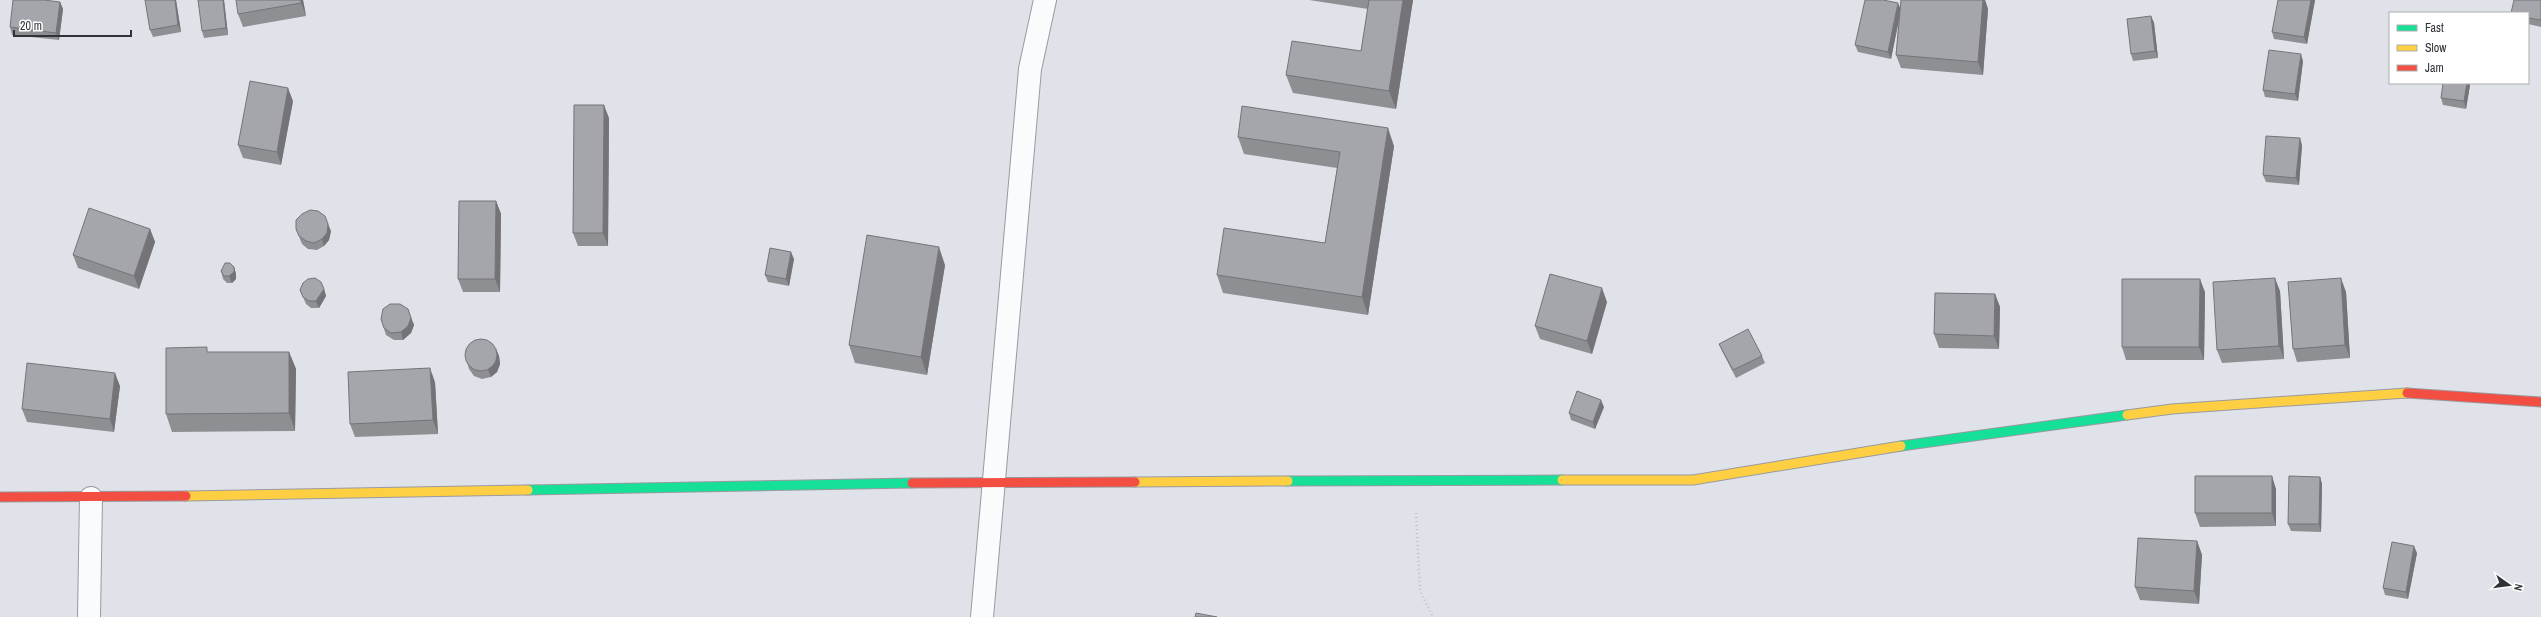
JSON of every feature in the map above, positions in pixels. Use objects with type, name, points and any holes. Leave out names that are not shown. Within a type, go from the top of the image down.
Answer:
[{"type":"street","points":[[982,617],[992,482],[1030,69],[1045,0]]},
{"type":"street","points":[[0,497],[92,498],[992,482],[1414,482],[1693,480],[1959,437],[2172,409],[2397,392],[2541,402]]},
{"type":"street","points":[[89,617],[92,498]]},
{"type":"path","points":[[1414,482],[1420,591],[1434,617]]},
{"type":"building","points":[[13,0],[44,0],[60,2],[56,33],[10,27]]},
{"type":"building","points":[[145,0],[175,0],[178,25],[150,30]]},
{"type":"building","points":[[198,0],[223,0],[226,28],[202,31]]},
{"type":"building","points":[[236,0],[301,0],[301,3],[238,14]]},
{"type":"building","points":[[1369,0],[1403,0],[1389,91],[1286,75],[1292,41],[1361,51]]},
{"type":"building","points":[[1865,0],[1883,0],[1898,3],[1888,52],[1855,45]]},
{"type":"building","points":[[1901,0],[1983,0],[1978,62],[1896,55]]},
{"type":"building","points":[[2278,0],[2311,0],[2304,37],[2272,32]]},
{"type":"building","points":[[2514,0],[2541,0],[2541,20],[2529,18],[2529,12],[2511,12]]},
{"type":"building","points":[[2151,16],[2155,51],[2131,54],[2127,19]]},
{"type":"building","points":[[2269,50],[2301,54],[2295,94],[2263,90]]},
{"type":"building","points":[[250,81],[288,88],[277,152],[238,145]]},
{"type":"building","points":[[2443,84],[2467,84],[2464,101],[2441,98]]},
{"type":"building","points":[[574,105],[604,105],[603,233],[573,233]]},
{"type":"building","points":[[1242,106],[1388,128],[1362,297],[1217,275],[1224,228],[1325,243],[1340,152],[1238,137]]},
{"type":"building","points":[[2266,136],[2300,138],[2296,178],[2263,175]]},
{"type":"building","points":[[459,201],[496,201],[495,279],[458,279]]},
{"type":"building","points":[[89,208],[150,229],[134,276],[73,255]]},
{"type":"building","points":[[310,210],[318,211],[325,216],[328,224],[327,233],[322,239],[314,243],[306,241],[299,236],[296,229],[296,220],[302,214]]},
{"type":"building","points":[[867,235],[939,247],[921,357],[849,345]]},
{"type":"building","points":[[770,248],[791,252],[786,279],[765,275]]},
{"type":"building","points":[[225,263],[230,263],[234,267],[234,272],[229,276],[224,276],[221,271]]},
{"type":"building","points":[[1550,274],[1602,288],[1587,341],[1535,326]]},
{"type":"building","points":[[315,278],[321,282],[324,289],[316,301],[309,301],[303,297],[300,290],[303,283],[308,279]]},
{"type":"building","points":[[2275,278],[2279,346],[2217,350],[2213,282]]},
{"type":"building","points":[[2341,278],[2345,345],[2293,349],[2288,282]]},
{"type":"building","points":[[2122,279],[2200,279],[2199,347],[2122,347]]},
{"type":"building","points":[[1935,293],[1995,294],[1994,336],[1934,334]]},
{"type":"building","points":[[390,304],[400,304],[408,309],[411,318],[408,326],[401,332],[391,333],[384,328],[381,319],[383,309]]},
{"type":"building","points":[[1748,329],[1762,356],[1733,370],[1719,344]]},
{"type":"building","points":[[478,339],[484,339],[494,346],[497,355],[496,361],[490,368],[484,371],[478,371],[468,364],[465,358],[465,352],[472,342]]},
{"type":"building","points":[[207,347],[207,352],[289,352],[289,413],[166,414],[166,348]]},
{"type":"building","points":[[27,363],[115,373],[110,419],[22,409]]},
{"type":"building","points":[[430,368],[433,420],[350,424],[348,372]]},
{"type":"building","points":[[1577,391],[1601,400],[1593,422],[1569,413]]},
{"type":"building","points":[[2195,476],[2272,476],[2272,513],[2195,513]]},
{"type":"building","points":[[2289,476],[2320,477],[2319,524],[2288,524]]},
{"type":"building","points":[[2138,538],[2197,541],[2194,591],[2135,587]]},
{"type":"building","points":[[2392,542],[2414,546],[2406,592],[2383,588]]},
{"type":"building","points":[[1196,613],[1217,617],[1195,617]]},
{"type":"traffic: fast","points":[[1901,446],[2127,415]]},
{"type":"traffic: fast","points":[[1288,481],[1562,480]]},
{"type":"traffic: fast","points":[[528,490],[912,483]]},
{"type":"traffic: slow","points":[[2127,415],[2172,409],[2407,393]]},
{"type":"traffic: slow","points":[[1562,480],[1693,480],[1901,446]]},
{"type":"traffic: slow","points":[[1135,482],[1288,481]]},
{"type":"traffic: slow","points":[[186,496],[528,490]]},
{"type":"traffic: jam","points":[[2407,393],[2541,402]]},
{"type":"traffic: jam","points":[[912,483],[1135,482]]},
{"type":"traffic: jam","points":[[0,497],[186,496]]}]
